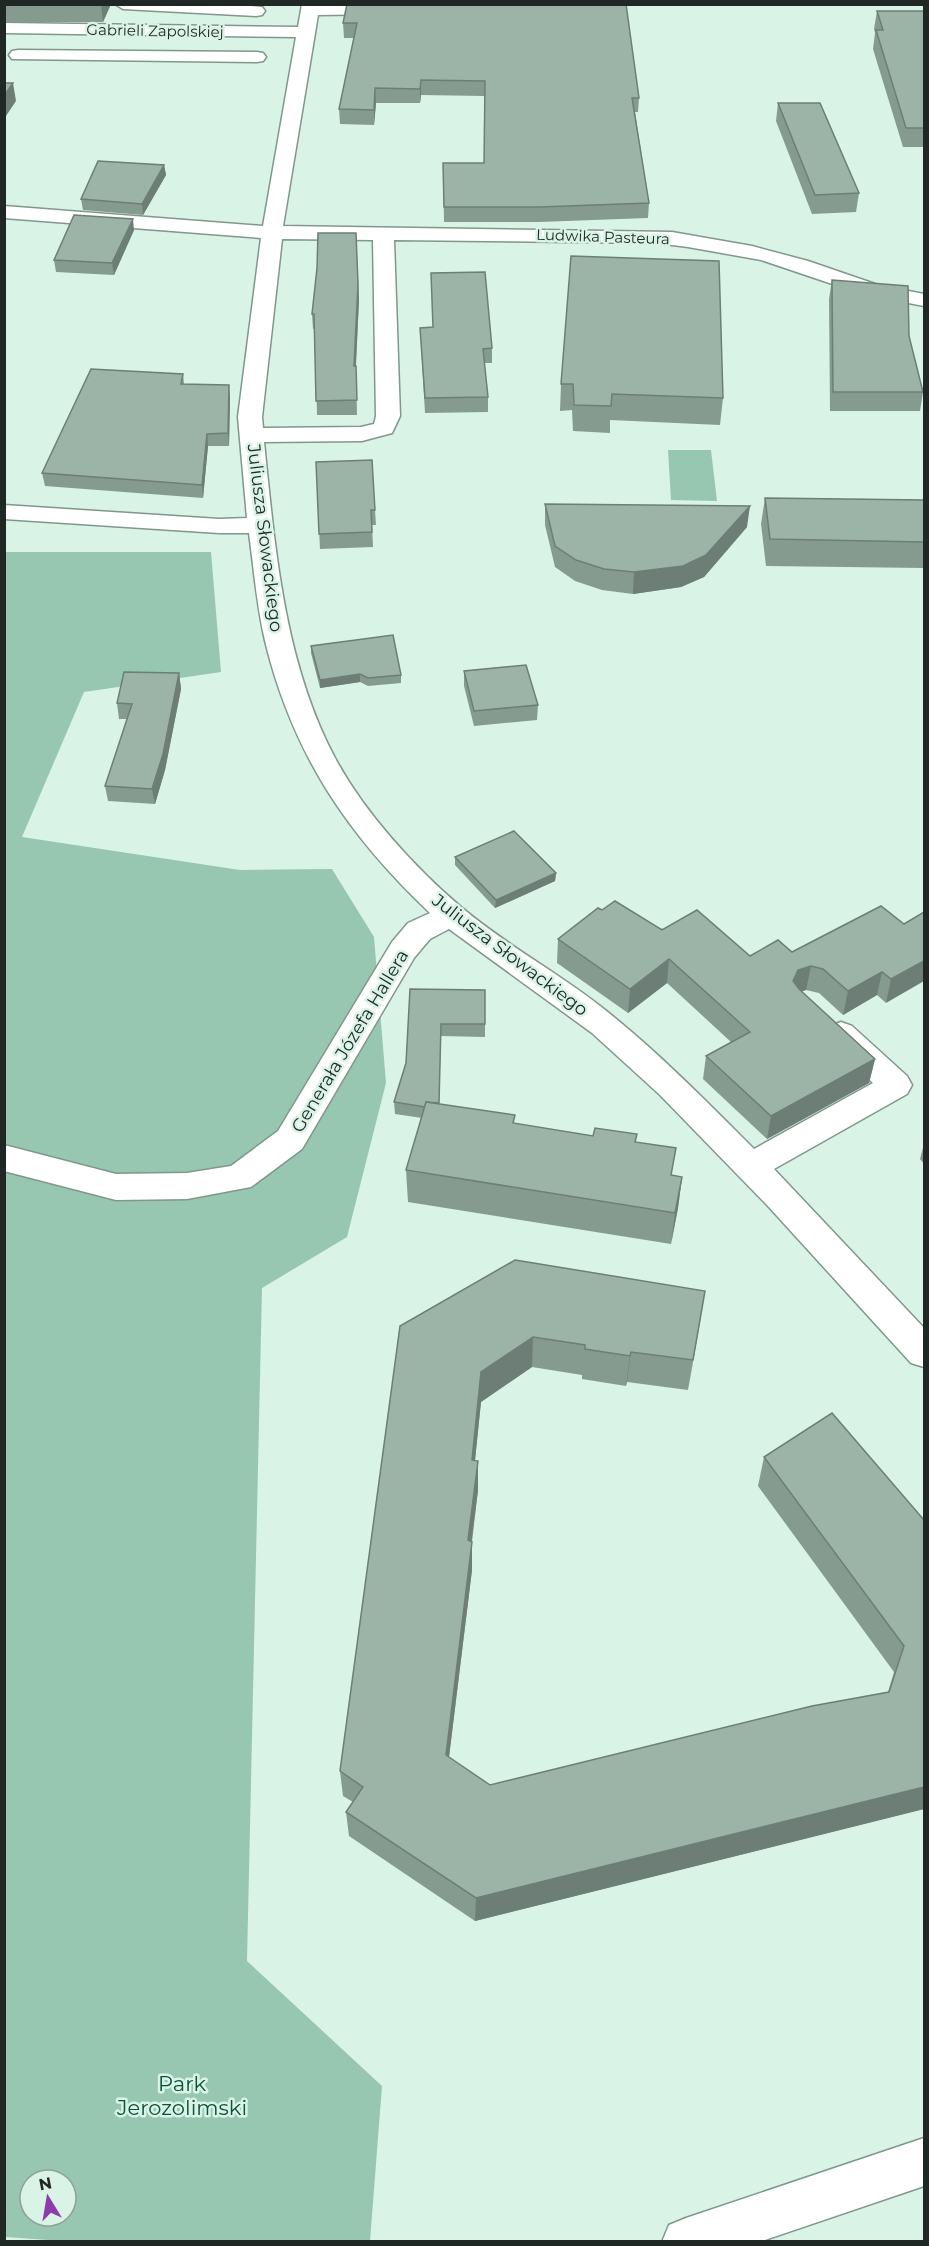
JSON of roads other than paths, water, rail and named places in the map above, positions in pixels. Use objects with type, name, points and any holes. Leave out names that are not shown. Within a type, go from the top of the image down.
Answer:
[{"type":"street","points":[[123,4],[300,14],[406,9]]},
{"type":"street","name":"Gabrieli Zapolskiej","points":[[4,28],[133,31],[300,14]]},
{"type":"street","name":"Juliusza Słowackiego","points":[[300,14],[250,417],[260,525],[279,644],[303,718],[321,758],[341,792],[370,831],[451,915],[603,1024],[671,1086],[751,1166],[924,1352]]},
{"type":"street","points":[[126,56],[133,31]]},
{"type":"street","points":[[18,55],[257,57]]},
{"type":"street","name":"Ludwika Pasteura","points":[[4,212],[272,233],[608,235],[672,238],[764,255],[868,290],[924,300]]},
{"type":"street","points":[[251,435],[363,434],[384,428],[388,416],[382,234]]},
{"type":"street","points":[[4,512],[208,526],[260,525]]},
{"type":"street","name":"Generała Józefa Hallera","points":[[4,1158],[116,1187],[187,1186],[239,1178],[290,1140],[403,950],[419,931],[451,915]]},
{"type":"street","points":[[751,1166],[896,1085],[823,1017]]},
{"type":"street","points":[[710,2238],[924,2162]]},
{"type":"park label","name":"Park Jerozolimski","points":[[182,2096]]}]
